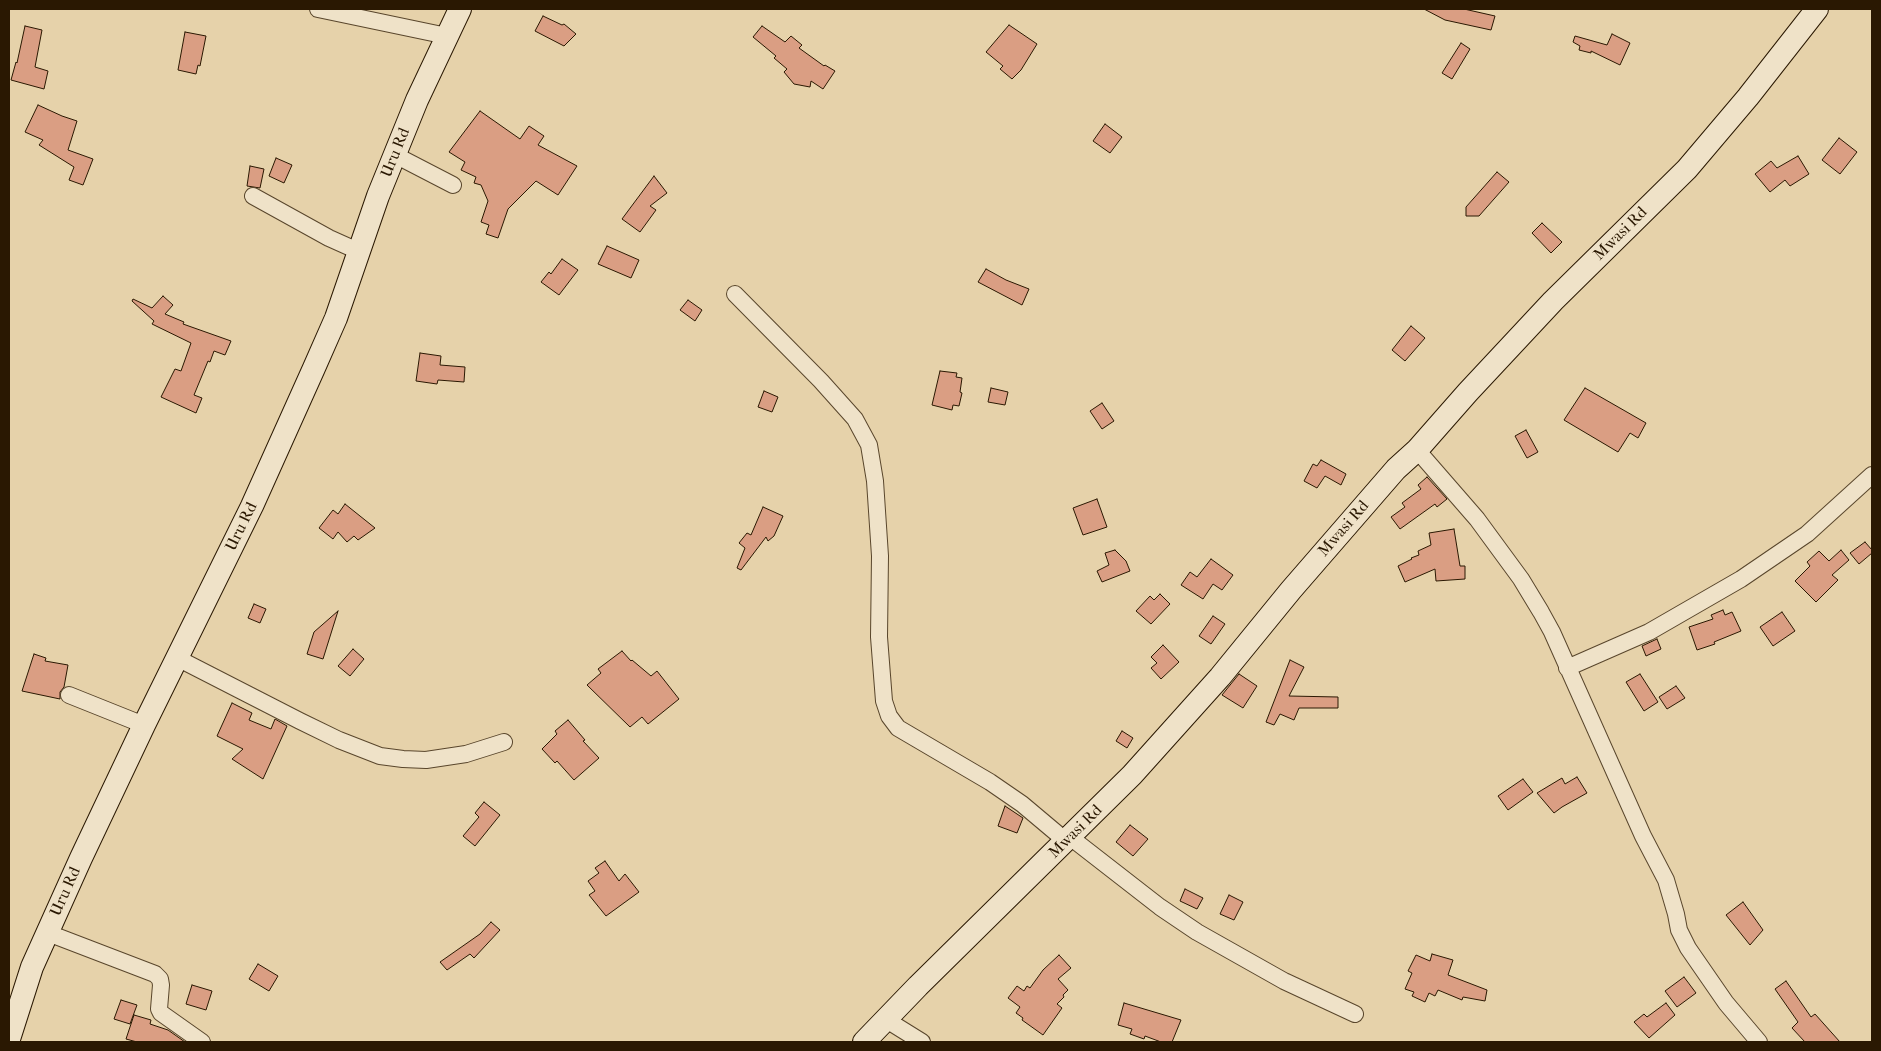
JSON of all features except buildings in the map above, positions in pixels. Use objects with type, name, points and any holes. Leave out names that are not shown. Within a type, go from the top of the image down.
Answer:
[{"type":"street","points":[[318,9],[447,36]]},
{"type":"street","name":"Uru Rd","points":[[9,1038],[32,967],[144,724],[252,506],[336,318],[358,251],[417,100],[460,9]]},
{"type":"street","name":"Mwasi Rd","points":[[864,1042],[1132,775],[1396,469],[1417,450],[1553,301],[1687,169],[1748,97],[1817,9]]},
{"type":"street","points":[[395,155],[454,185]]},
{"type":"street","points":[[253,196],[358,251]]},
{"type":"street","points":[[735,294],[821,381],[855,419],[869,445],[875,481],[880,556],[880,646],[884,701],[889,716],[898,728],[990,782],[1197,932],[1284,981],[1355,1014]]},
{"type":"street","points":[[1417,450],[1477,519],[1542,612],[1639,827],[1666,880],[1679,930],[1688,948],[1726,1003],[1759,1042]]},
{"type":"street","points":[[1567,668],[1649,632],[1741,579],[1807,534],[1872,475]]},
{"type":"street","points":[[177,658],[300,722],[380,756],[426,760],[466,754],[504,742]]},
{"type":"street","points":[[68,695],[144,724]]},
{"type":"street","points":[[48,933],[155,974],[160,979],[161,985],[159,1004],[161,1013],[202,1042]]},
{"type":"street","points":[[885,1019],[922,1042]]}]
